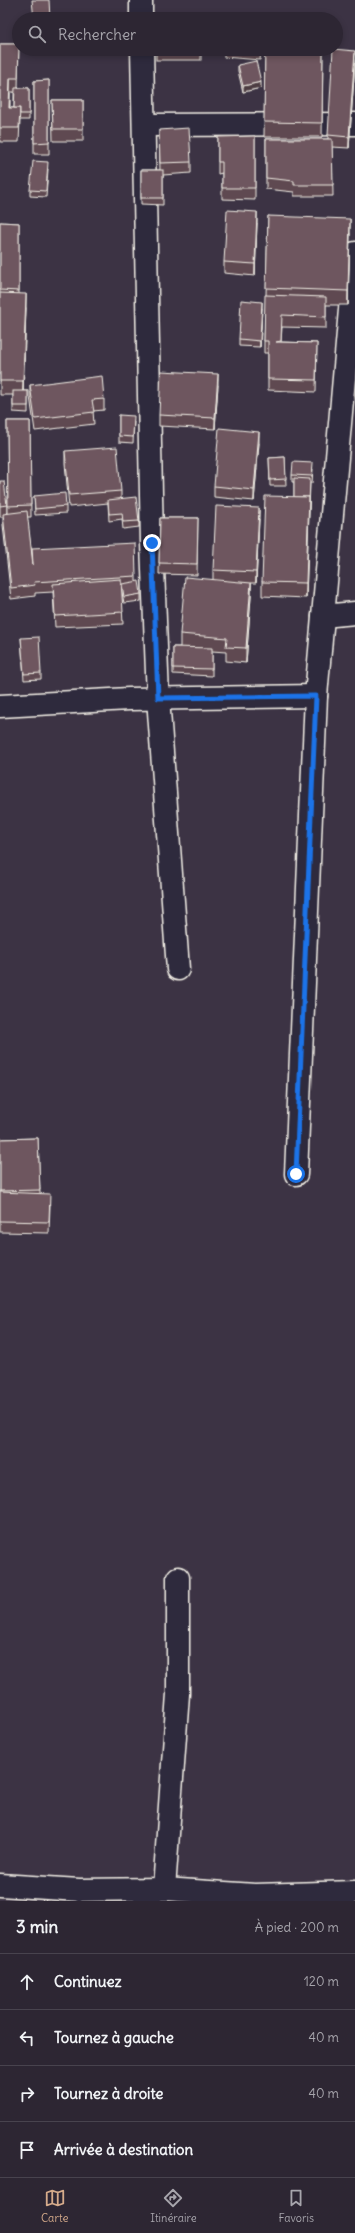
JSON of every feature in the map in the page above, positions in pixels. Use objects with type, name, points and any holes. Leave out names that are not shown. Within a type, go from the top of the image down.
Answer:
[{"type":"street","points":[[141,0],[141,12]]},
{"type":"street","points":[[142,56],[145,125],[152,543],[158,698],[178,969]]},
{"type":"street","points":[[145,125],[355,124]]},
{"type":"street","points":[[296,1174],[316,696],[355,253]]},
{"type":"street","points":[[323,616],[355,613]]},
{"type":"street","points":[[0,706],[158,698],[316,696]]},
{"type":"street","points":[[164,1889],[178,1694],[178,1578]]},
{"type":"street","points":[[0,1885],[22,1893],[79,1890],[164,1889],[255,1895],[355,1892]]},
{"type":"building","points":[[32,0],[49,0],[50,12],[33,12]]},
{"type":"building","points":[[0,44],[12,44],[12,56],[19,56],[18,78],[10,78],[9,108],[20,108],[19,128],[0,128]]},
{"type":"building","points":[[343,50],[355,51],[349,137],[328,135],[333,56],[343,56]]},
{"type":"building","points":[[265,56],[323,56],[322,123],[264,122]]},
{"type":"building","points":[[256,61],[261,82],[243,86],[238,65]]},
{"type":"building","points":[[49,80],[49,142],[34,143],[34,81]]},
{"type":"building","points":[[15,88],[29,88],[29,114],[20,114],[20,108],[14,108]]},
{"type":"building","points":[[52,100],[83,100],[83,129],[53,129]]},
{"type":"building","points":[[189,128],[191,162],[160,163],[159,130]]},
{"type":"building","points":[[255,136],[255,188],[222,188],[222,162],[218,162],[218,137]]},
{"type":"building","points":[[266,139],[332,139],[333,185],[294,185],[294,181],[266,178]]},
{"type":"building","points":[[33,161],[48,162],[46,191],[30,190]]},
{"type":"building","points":[[141,170],[163,170],[163,198],[141,198]]},
{"type":"building","points":[[227,210],[257,212],[255,264],[224,262]]},
{"type":"building","points":[[268,216],[350,219],[348,291],[266,288]]},
{"type":"building","points":[[0,222],[19,223],[19,291],[0,290]]},
{"type":"building","points":[[0,293],[26,294],[23,381],[0,381]]},
{"type":"building","points":[[265,295],[326,297],[326,317],[282,315],[281,341],[276,342],[317,343],[316,380],[268,379],[268,341],[264,341]]},
{"type":"building","points":[[241,300],[262,302],[260,341],[239,339]]},
{"type":"building","points":[[161,371],[218,374],[215,418],[159,415]]},
{"type":"building","points":[[102,376],[104,399],[92,400],[94,412],[35,419],[30,385]]},
{"type":"building","points":[[13,391],[28,391],[28,406],[13,406]]},
{"type":"building","points":[[119,415],[134,416],[133,437],[119,436]]},
{"type":"building","points":[[7,421],[30,421],[31,505],[8,506]]},
{"type":"building","points":[[219,428],[259,432],[254,490],[214,486]]},
{"type":"building","points":[[117,447],[121,491],[69,495],[65,451]]},
{"type":"building","points":[[285,457],[286,479],[270,480],[269,458]]},
{"type":"building","points":[[293,462],[313,463],[312,476],[292,475]]},
{"type":"building","points":[[294,478],[310,479],[309,504],[309,497],[294,497]]},
{"type":"building","points":[[0,481],[4,481],[7,505],[0,506]]},
{"type":"building","points":[[65,493],[66,506],[35,509],[34,496]]},
{"type":"building","points":[[265,496],[309,497],[306,583],[262,582]]},
{"type":"building","points":[[136,497],[139,521],[123,522],[122,513],[109,514],[108,500]]},
{"type":"building","points":[[216,506],[259,508],[256,572],[213,570]]},
{"type":"building","points":[[27,511],[33,565],[32,548],[135,543],[136,576],[34,582],[35,585],[11,588],[3,514]]},
{"type":"building","points":[[160,518],[198,518],[197,564],[159,563]]},
{"type":"building","points":[[185,577],[251,583],[246,648],[226,647],[227,638],[180,634]]},
{"type":"building","points":[[121,579],[123,612],[55,616],[53,584]]},
{"type":"building","points":[[139,581],[141,594],[124,597],[122,584]]},
{"type":"building","points":[[39,637],[41,673],[24,674],[21,638]]},
{"type":"building","points":[[173,647],[212,648],[212,669],[173,668]]},
{"type":"building","points":[[38,1138],[40,1190],[0,1191],[0,1139]]},
{"type":"building","points":[[0,1192],[50,1194],[49,1222],[0,1221]]},
{"type":"route","points":[[152,543],[158,698],[316,696],[296,1174]]}]
